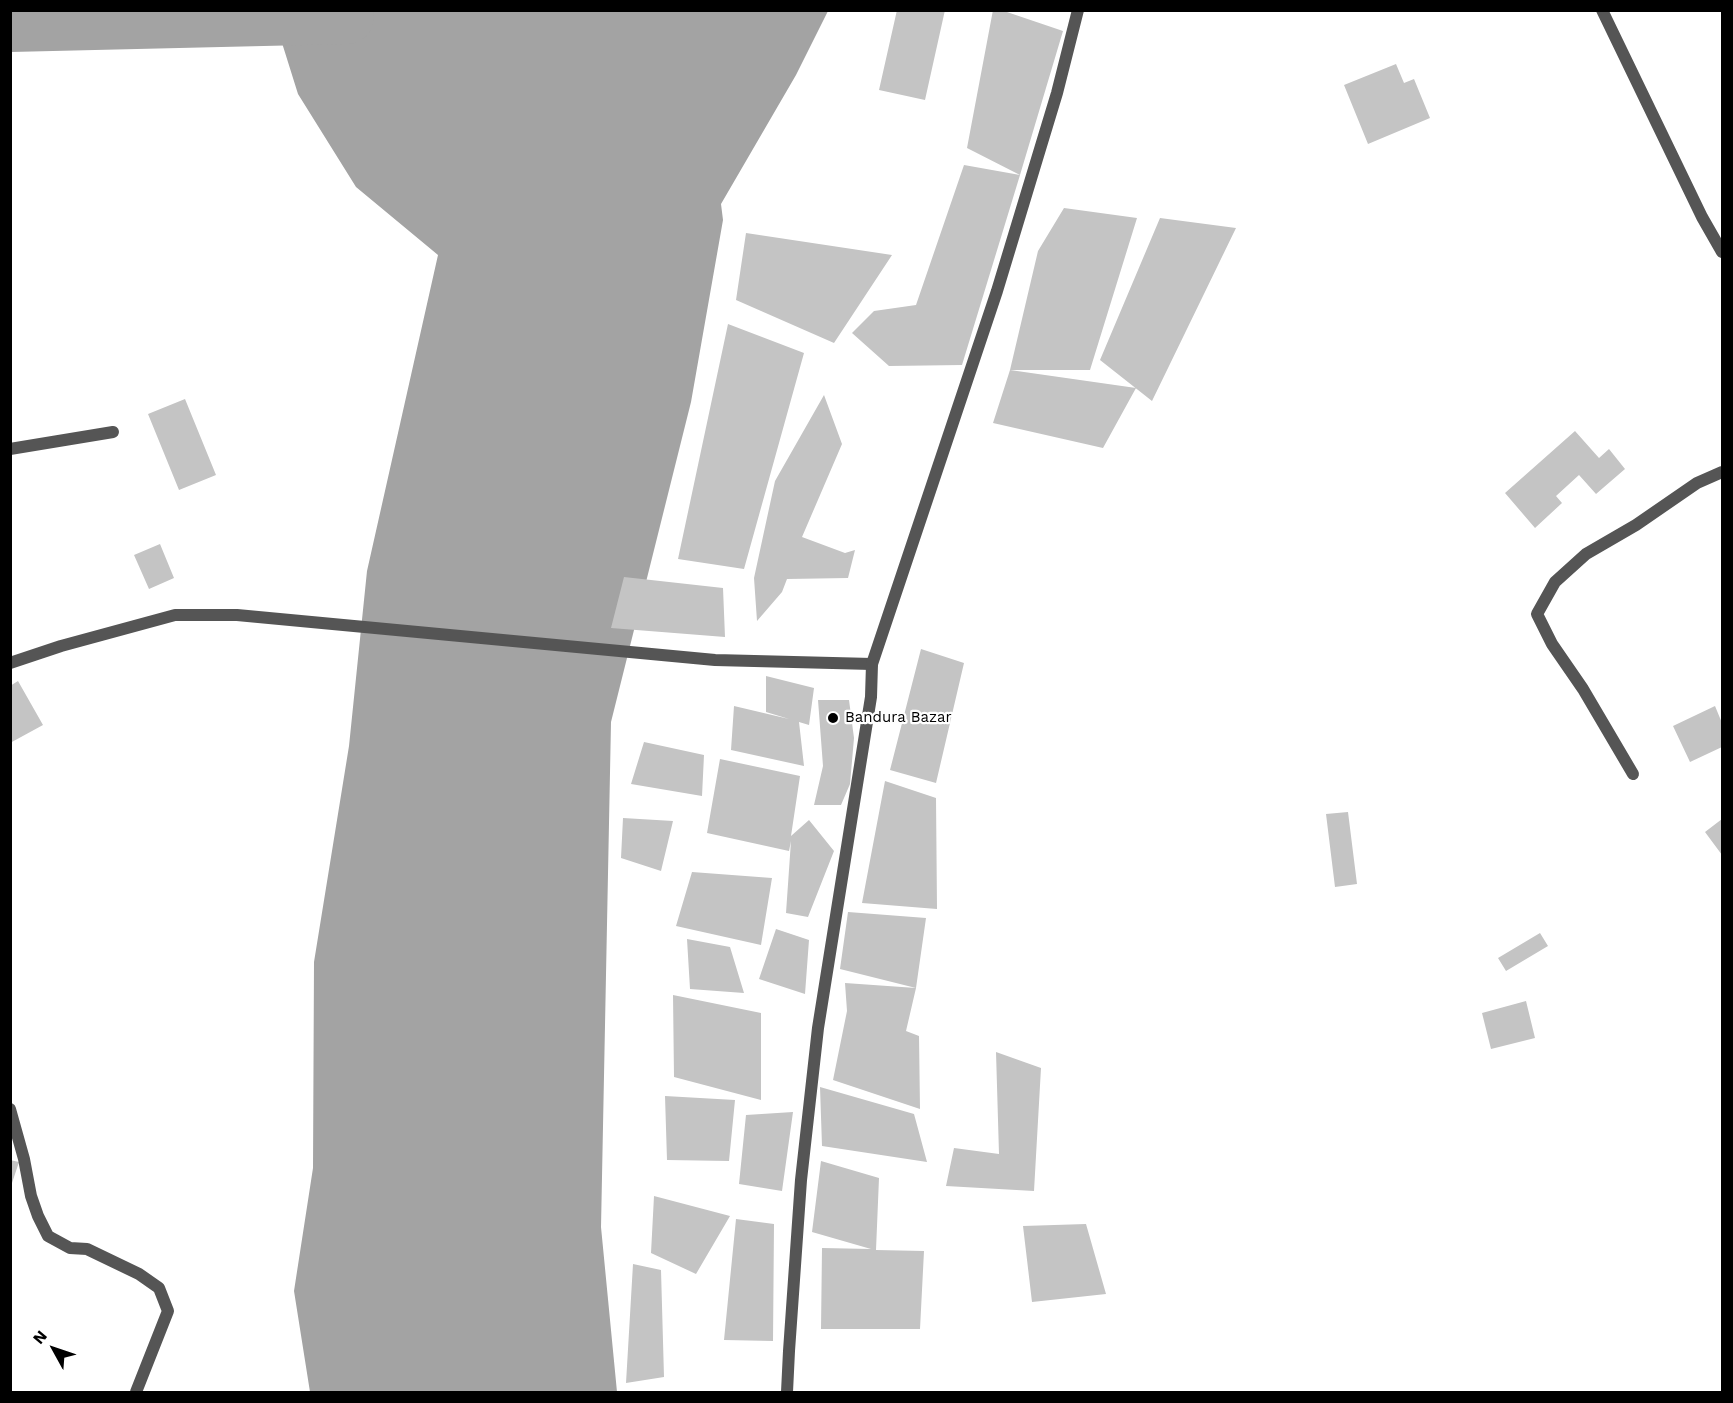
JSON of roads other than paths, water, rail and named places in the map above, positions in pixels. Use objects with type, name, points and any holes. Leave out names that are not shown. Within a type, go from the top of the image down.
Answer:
[{"type":"street","points":[[787,1392],[801,1180],[818,1028],[871,697],[872,664],[997,291],[1057,93],[1078,10]]},
{"type":"street","points":[[1602,10],[1702,217],[1722,252]]},
{"type":"street","points":[[10,449],[113,432]]},
{"type":"street","points":[[1633,774],[1583,689],[1552,644],[1537,614],[1555,582],[1586,554],[1636,525],[1697,483],[1722,472]]},
{"type":"street","points":[[10,663],[61,646],[175,615],[237,615],[715,660],[872,664]]},
{"type":"street","points":[[10,1109],[24,1159],[31,1196],[48,1236],[70,1248],[87,1250],[139,1274],[159,1288],[168,1311],[136,1392]]},
{"type":"waterway","points":[[10,25],[347,17]]},
{"type":"place","name":"Bandura Bazar","points":[[833,718]]}]
